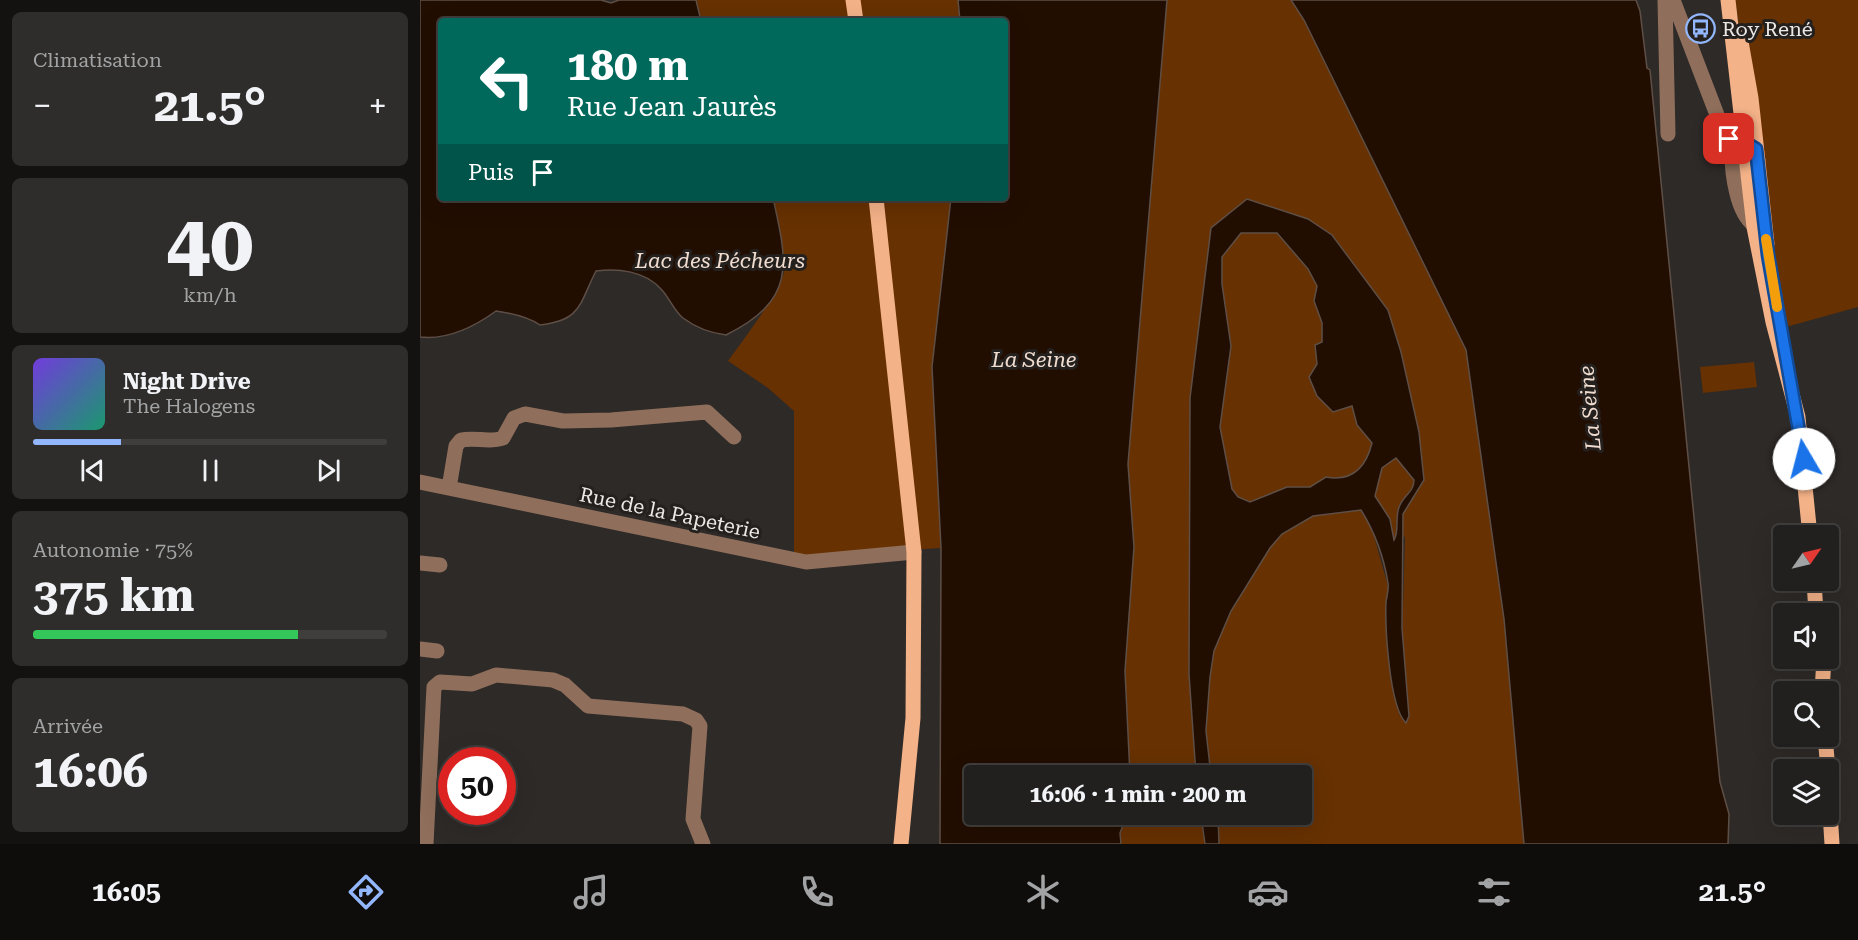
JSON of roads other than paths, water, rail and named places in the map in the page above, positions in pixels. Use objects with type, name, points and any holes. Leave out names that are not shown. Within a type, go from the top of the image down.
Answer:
[{"type":"main road","points":[[853,0],[856,18]]},
{"type":"main road","points":[[1728,0],[1739,142],[1773,322],[1786,365]]},
{"type":"main road","points":[[1733,0],[1747,71],[1739,142],[1768,255],[1786,365],[1802,441],[1809,525]]},
{"type":"main road","points":[[876,201],[914,552],[913,718],[901,844]]},
{"type":"main road","points":[[1831,825],[1832,844]]},
{"type":"street","points":[[1665,0],[1668,134]]},
{"type":"street","points":[[1674,0],[1693,31],[1739,142]]},
{"type":"street","points":[[449,488],[456,446],[461,440],[470,438],[492,442],[503,438],[514,418],[525,414],[563,421],[708,412],[734,437]]},
{"type":"street","name":"Rue de la Papeterie","points":[[420,482],[806,562],[914,552]]},
{"type":"street","points":[[420,563],[440,565]]},
{"type":"street","points":[[420,649],[437,651]]},
{"type":"street","points":[[426,844],[426,732],[434,687],[440,682],[471,684],[496,675],[553,680],[565,685],[588,706],[683,714],[696,720],[700,726],[693,819],[704,844]]},
{"type":"water","name":"Lac des Pécheurs","points":[[420,0],[601,0],[611,3],[619,0],[696,0],[700,18],[438,18],[438,201],[774,201],[782,243],[783,262],[776,294],[765,308],[749,322],[726,335],[715,333],[683,318],[661,289],[647,278],[631,272],[604,270],[596,271],[582,301],[572,314],[554,323],[540,325],[519,316],[496,311],[460,331],[440,336],[420,337]]},
{"type":"water","name":"La Seine","points":[[958,0],[1167,0],[1128,464],[1134,547],[1125,671],[1130,765],[964,765],[964,825],[1123,825],[1120,833],[1121,844],[940,844],[941,548],[932,367],[951,201],[1008,201],[1008,18],[960,18]]},
{"type":"water","points":[[1291,0],[1636,0],[1640,11],[1647,68],[1650,70],[1720,782],[1729,814],[1728,844],[1524,844],[1504,619],[1466,350],[1304,20]]},
{"type":"water","points":[[1247,199],[1308,219],[1332,235],[1388,310],[1401,352],[1419,432],[1424,480],[1403,514],[1402,628],[1409,716],[1406,723],[1396,701],[1389,666],[1386,629],[1388,583],[1381,554],[1366,518],[1361,510],[1313,516],[1282,534],[1270,548],[1231,611],[1214,651],[1210,677],[1206,731],[1210,765],[1195,765],[1189,674],[1190,398],[1211,228]],"holes":[[[1241,233],[1277,233],[1308,269],[1317,286],[1314,301],[1322,323],[1322,342],[1315,345],[1317,364],[1309,377],[1317,396],[1333,412],[1352,406],[1357,425],[1372,443],[1362,466],[1351,475],[1326,477],[1310,487],[1287,487],[1250,502],[1238,497],[1232,489],[1220,427],[1231,346],[1222,284],[1222,257]],[[1396,458],[1414,480],[1412,488],[1398,509],[1397,532],[1394,540],[1390,519],[1375,496],[1382,468]]]},
{"type":"water","points":[[1202,825],[1218,825],[1219,844],[1205,844]]},
{"type":"place","name":"Roy René","points":[[1701,29]]}]
